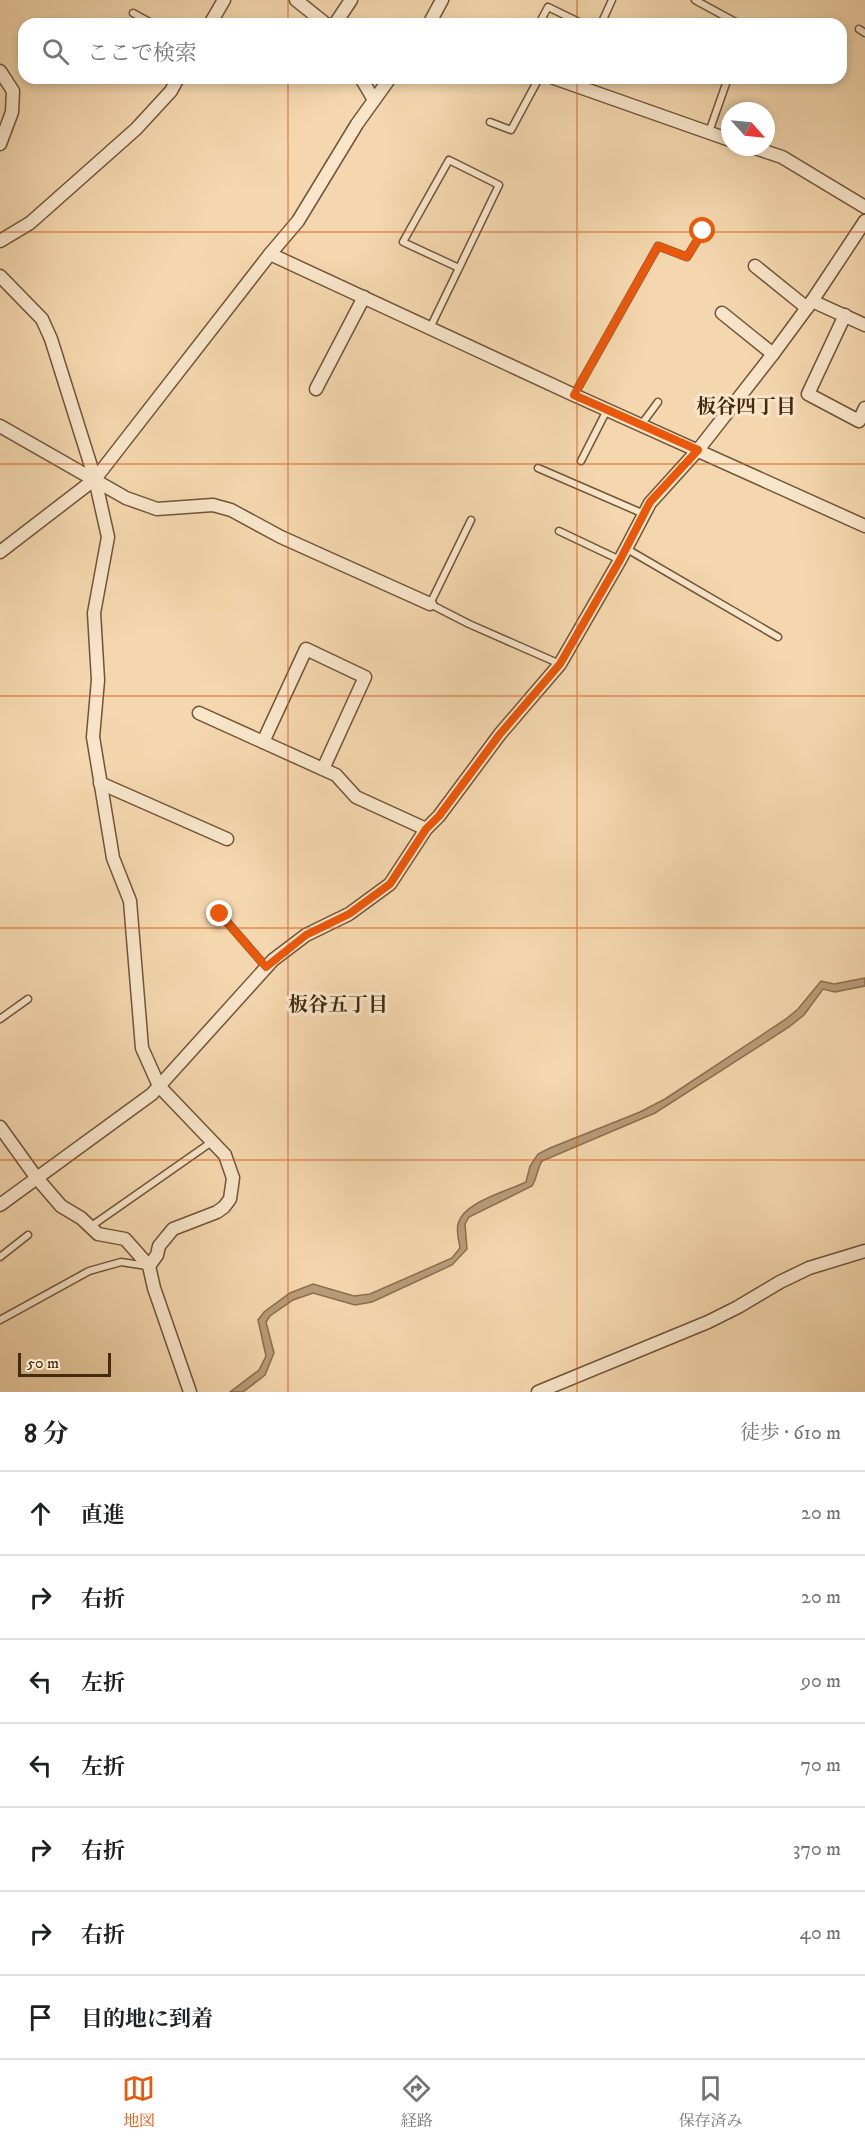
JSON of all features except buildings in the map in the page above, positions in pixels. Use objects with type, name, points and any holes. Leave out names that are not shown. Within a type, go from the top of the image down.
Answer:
[{"type":"street","points":[[214,18],[224,0]]},
{"type":"street","points":[[296,0],[318,18]]},
{"type":"street","points":[[339,18],[351,0]]},
{"type":"street","points":[[432,18],[442,0]]},
{"type":"street","points":[[0,71],[13,91],[12,112],[0,144]]},
{"type":"street","points":[[0,241],[30,223],[136,129],[174,84]]},
{"type":"street","points":[[365,84],[374,100]]},
{"type":"street","points":[[0,552],[95,479],[298,221],[357,124],[386,84]]},
{"type":"street","points":[[579,84],[721,137]]},
{"type":"street","points":[[775,155],[865,207]]},
{"type":"street","points":[[0,1205],[152,1094],[266,967],[306,935],[349,914],[390,884],[426,829],[439,816],[500,734],[560,664],[650,502],[698,450],[773,354],[810,304],[865,221]]},
{"type":"street","points":[[270,254],[574,395],[865,526]]},
{"type":"street","points":[[755,266],[810,304],[845,315],[865,325]]},
{"type":"street","points":[[0,276],[42,319],[51,339],[95,479],[108,537],[94,613],[98,680],[93,737],[113,858],[130,901],[142,1048],[159,1086],[213,1140],[225,1155],[233,1178],[230,1199],[217,1212],[173,1230],[159,1246],[157,1255],[149,1266]]},
{"type":"street","points":[[316,389],[363,297]]},
{"type":"street","points":[[722,313],[773,354]]},
{"type":"street","points":[[845,315],[808,394],[859,420],[865,408]]},
{"type":"street","points":[[0,426],[126,498],[157,510],[213,505],[231,510],[281,537],[430,604]]},
{"type":"street","points":[[263,742],[306,649],[365,677],[323,770]]},
{"type":"street","points":[[198,713],[336,775],[356,797],[426,829]]},
{"type":"street","points":[[100,783],[227,839]]},
{"type":"street","points":[[0,1127],[36,1177],[62,1206],[98,1234],[125,1239],[149,1266],[154,1288],[190,1392]]},
{"type":"street","points":[[538,1392],[708,1322],[809,1268],[865,1251]]},
{"type":"lane","points":[[604,18],[612,0]]},
{"type":"lane","points":[[695,0],[728,18]]},
{"type":"lane","points":[[542,18],[548,7],[571,18]]},
{"type":"lane","points":[[133,13],[142,18]]},
{"type":"lane","points":[[490,122],[512,130],[536,84]]},
{"type":"lane","points":[[709,132],[726,84]]},
{"type":"lane","points":[[430,328],[459,268],[499,185],[450,160],[403,242],[459,268]]},
{"type":"lane","points":[[574,395],[658,246],[687,257],[703,231]]},
{"type":"lane","points":[[641,425],[658,402]]},
{"type":"lane","points":[[581,461],[607,410]]},
{"type":"lane","points":[[538,468],[644,514]]},
{"type":"lane","points":[[471,520],[430,604],[469,624],[560,664]]},
{"type":"lane","points":[[559,531],[623,554],[778,637]]},
{"type":"lane","points":[[220,914],[266,967]]},
{"type":"lane","points":[[0,1019],[28,999]]},
{"type":"lane","points":[[90,1227],[213,1140]]},
{"type":"lane","points":[[0,1257],[28,1235]]},
{"type":"lane","points":[[0,1320],[89,1271],[121,1262],[149,1266]]},
{"type":"shaded area","points":[[865,978],[865,986],[835,992],[823,989],[804,1015],[789,1027],[655,1113],[542,1161],[532,1186],[469,1217],[465,1224],[467,1249],[452,1265],[372,1302],[355,1305],[313,1293],[293,1300],[270,1316],[266,1322],[274,1353],[265,1375],[243,1392],[230,1392],[259,1370],[266,1356],[258,1320],[264,1312],[290,1293],[313,1284],[354,1296],[370,1294],[452,1258],[460,1248],[457,1227],[462,1216],[477,1203],[526,1182],[530,1166],[538,1154],[640,1112],[665,1099],[786,1019],[798,1009],[821,981],[834,984]]},
{"type":"district","name":"板谷四丁目","points":[[746,407]]},
{"type":"district","name":"板谷五丁目","points":[[338,1005]]},
{"type":"route","points":[[220,914],[266,967],[306,935],[349,914],[390,884],[426,829],[439,816],[500,734],[560,664],[620,560],[650,502],[698,450],[574,395],[658,246],[687,257],[703,231]]}]
